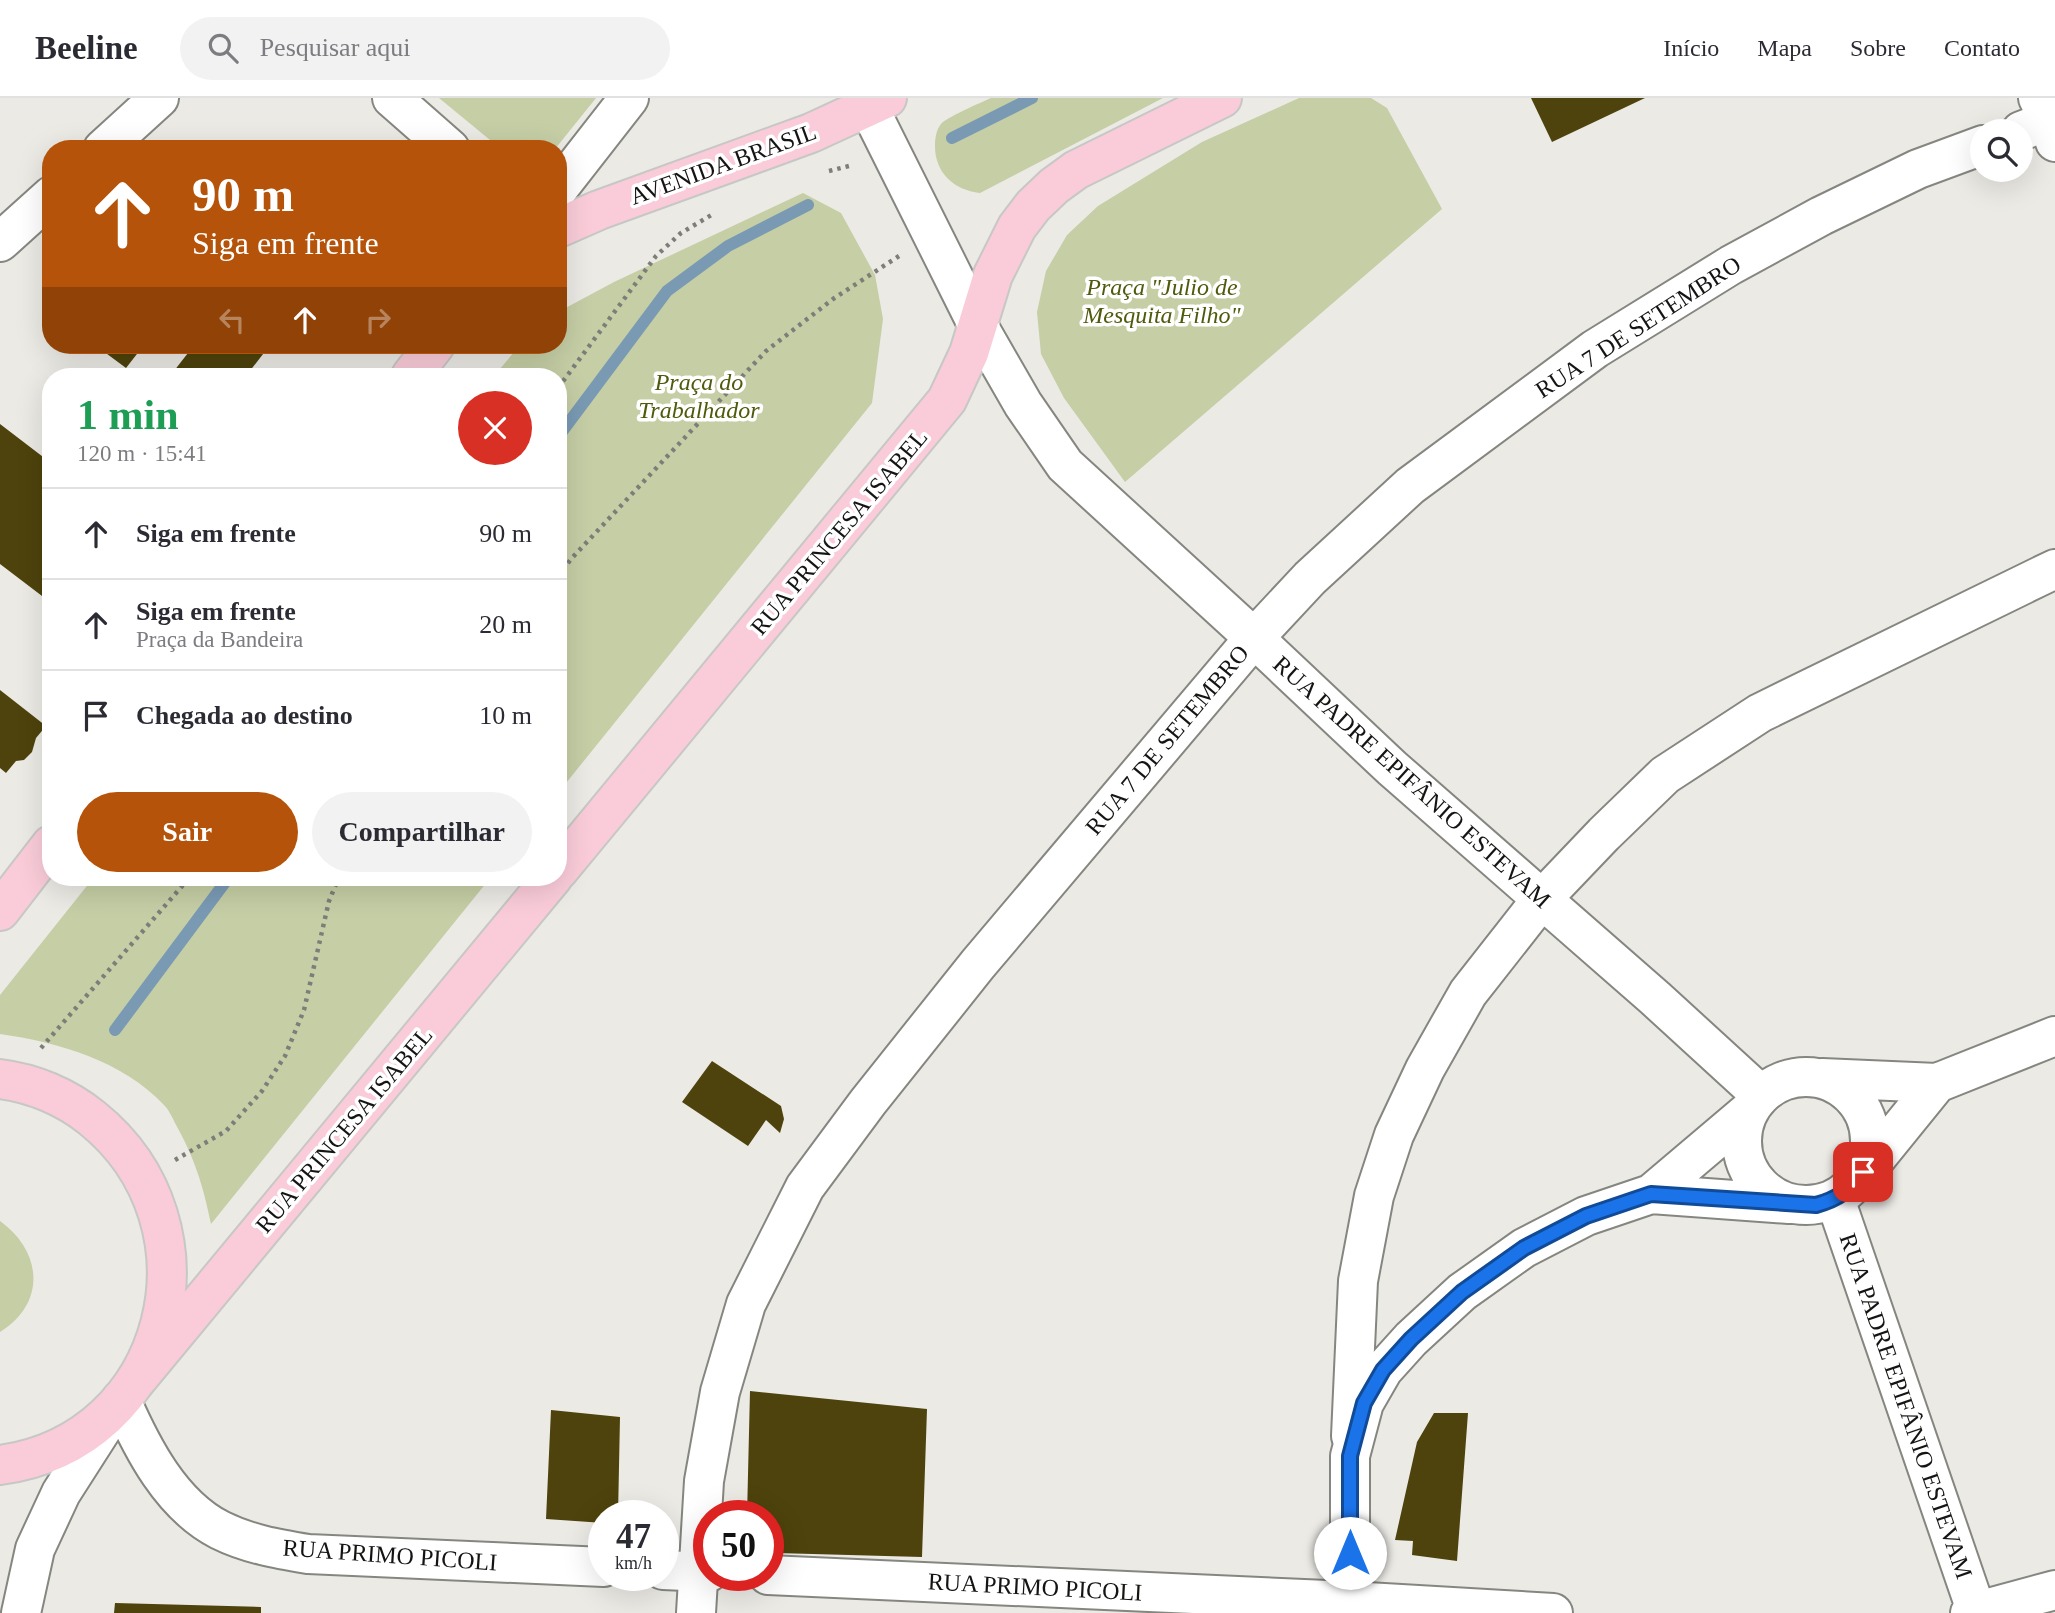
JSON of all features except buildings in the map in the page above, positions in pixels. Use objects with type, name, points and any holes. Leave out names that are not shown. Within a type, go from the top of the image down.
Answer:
[{"type":"main road","name":"RUA PRINCESA ISABEL","points":[[567,860],[947,400],[959,376],[993,275],[1017,227],[1040,199],[1076,170],[1222,98]]},
{"type":"main road","name":"AVENIDA BRASIL","points":[[567,224],[811,133],[873,101]]},
{"type":"main road","points":[[417,368],[428,354]]},
{"type":"main road","points":[[0,911],[42,857]]},
{"type":"main road","name":"RUA PRINCESA ISABEL","points":[[127,1391],[546,886]]},
{"type":"main road","points":[[0,1465],[20,1463],[62,1446],[99,1422],[127,1391],[155,1345],[166,1303],[168,1260],[161,1218],[144,1178],[127,1152],[106,1129],[82,1110],[55,1094],[7,1080]]},
{"type":"street","points":[[113,140],[159,98]]},
{"type":"street","points":[[392,98],[440,140]]},
{"type":"street","points":[[567,177],[629,98]]},
{"type":"street","name":"RUA PADRE EPIFÂNIO ESTEVAM","points":[[873,101],[902,176],[977,324],[1023,404],[1065,465],[1392,768],[1655,998],[1755,1103]]},
{"type":"street","name":"RUA 7 DE SETEMBRO","points":[[696,1613],[690,1571],[720,1392],[747,1304],[805,1187],[868,1102],[970,974],[1254,638],[1310,578],[1410,486],[1595,349],[1731,265],[1821,216],[1918,169],[1970,150]]},
{"type":"street","points":[[0,242],[42,204]]},
{"type":"street","points":[[1350,1607],[1350,1456],[1358,1281],[1374,1196],[1394,1135],[1425,1069],[1468,993],[1541,900],[1665,775],[1749,720],[2055,569]]},
{"type":"street","points":[[1350,1456],[1364,1403],[1383,1370],[1411,1339],[1462,1292],[1524,1248],[1586,1216],[1651,1194],[1778,1083],[1798,1077],[1937,1083],[2055,1036]]},
{"type":"street","points":[[1651,1194],[1816,1205],[1843,1194],[1863,1172],[1870,1154],[1871,1133],[1866,1114],[1854,1098],[1839,1085],[1820,1078]]},
{"type":"street","points":[[1843,1194],[1937,1083]]},
{"type":"street","points":[[1755,1103],[1742,1130],[1742,1151],[1748,1170],[1760,1187],[1777,1198],[1796,1205]]},
{"type":"street","name":"RUA PADRE EPIFÂNIO ESTEVAM","points":[[1843,1194],[1975,1613]]},
{"type":"street","points":[[21,1613],[35,1549],[61,1493],[127,1391]]},
{"type":"street","name":"RUA PRIMO PICOLI","points":[[127,1391],[140,1443],[185,1504],[219,1529],[262,1546],[308,1554],[588,1566]]},
{"type":"street","name":"RUA PRIMO PICOLI","points":[[784,1576],[1350,1607],[1553,1613]]},
{"type":"street","points":[[1975,1613],[2055,1590]]},
{"type":"path","points":[[824,173],[849,166]]},
{"type":"path","points":[[567,376],[656,256],[681,233],[723,208]]},
{"type":"path","points":[[567,565],[766,351],[927,227]]},
{"type":"path","points":[[7,1080],[182,886]]},
{"type":"path","points":[[144,1178],[226,1131],[262,1091],[285,1056],[304,1010],[329,901],[335,886]]},
{"type":"green space","points":[[439,98],[596,98],[562,140],[490,140]]},
{"type":"green space","points":[[991,98],[1163,98],[980,193],[954,184],[942,172],[936,156],[935,140],[944,121]]},
{"type":"green space","name":"Praça \"Julio de Mesquita Filho\"","points":[[1299,98],[1371,98],[1387,108],[1442,209],[1125,482],[1064,398],[1041,354],[1037,312],[1046,271],[1067,235],[1098,206],[1202,142]]},
{"type":"green space","name":"Praça do Trabalhador","points":[[803,193],[841,213],[875,275],[883,319],[872,403],[567,782],[567,368],[501,368],[512,354],[567,354],[567,307],[614,282]]},
{"type":"green space","points":[[87,886],[484,886],[211,1224],[193,1160],[164,1105],[129,1076],[109,1065],[67,1048],[0,1034],[0,995]]},
{"type":"green space","points":[[0,1221],[14,1233],[24,1247],[31,1262],[33,1277],[32,1292],[26,1307],[0,1332]]},
{"type":"waterway","points":[[952,138],[1032,98]]},
{"type":"waterway","points":[[567,425],[667,291],[728,246],[808,205]]},
{"type":"waterway","points":[[115,1030],[222,886]]},
{"type":"route","points":[[1350,1553],[1350,1456],[1364,1403],[1383,1370],[1411,1339],[1462,1292],[1524,1248],[1586,1216],[1651,1194],[1816,1205],[1835,1199],[1852,1188],[1863,1172]]}]
